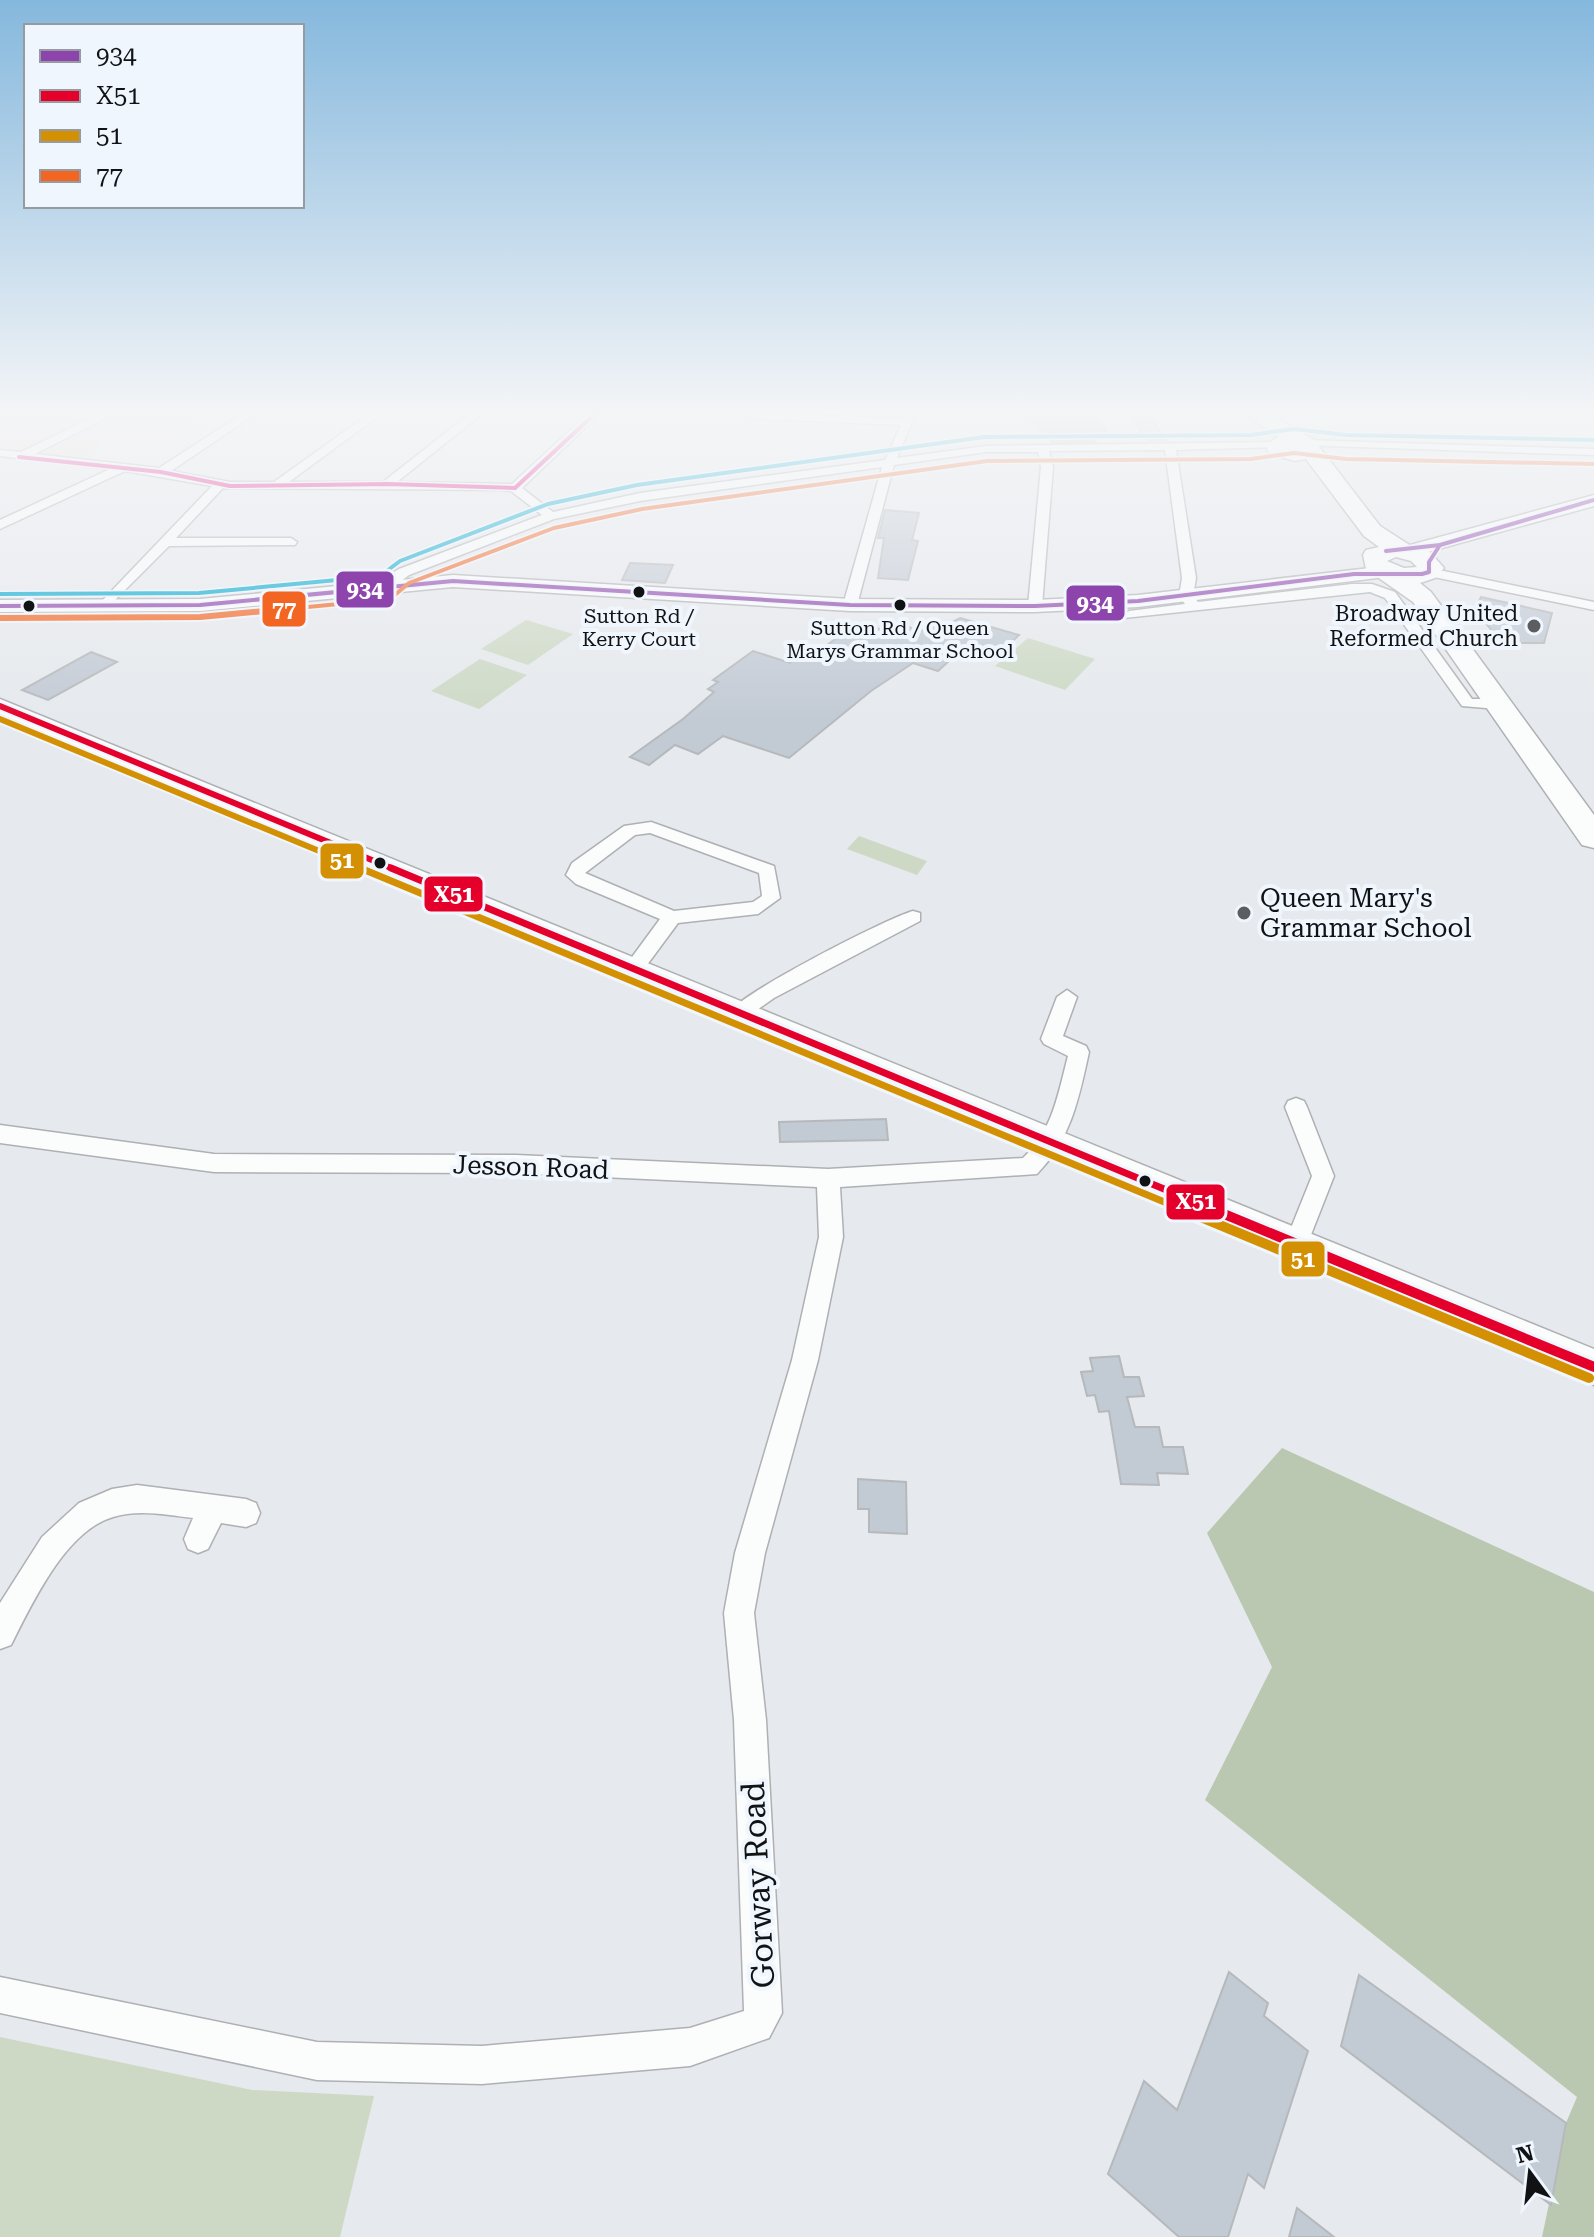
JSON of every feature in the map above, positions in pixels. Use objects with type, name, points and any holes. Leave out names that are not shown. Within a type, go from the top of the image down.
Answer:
[{"type":"highway","points":[[1351,513],[1387,556],[1433,570],[1498,704],[1594,838]]},
{"type":"highway","points":[[1387,556],[1433,570]]},
{"type":"street","points":[[0,525],[25,513]]},
{"type":"street","points":[[105,606],[191,513]]},
{"type":"street","points":[[548,513],[551,516]]},
{"type":"street","points":[[388,587],[392,579],[423,564],[563,513]]},
{"type":"street","points":[[851,601],[875,513]]},
{"type":"street","points":[[1036,602],[1043,513]]},
{"type":"street","points":[[1178,513],[1189,597]]},
{"type":"street","points":[[1433,570],[1563,513]]},
{"type":"street","points":[[163,542],[295,542]]},
{"type":"street","points":[[1129,615],[1189,597],[1387,556]]},
{"type":"street","points":[[1433,570],[1594,606]]},
{"type":"street","points":[[0,606],[200,605],[474,581],[774,600],[851,601],[1036,602],[1352,588],[1381,590],[1390,595],[1467,703],[1498,704]]},
{"type":"street","points":[[0,706],[1594,1367]]},
{"type":"street","points":[[634,968],[672,917],[758,908],[771,898],[768,870],[651,827],[630,830],[578,867],[575,875],[582,880],[672,917]]},
{"type":"street","points":[[740,1012],[767,993],[913,917]]},
{"type":"street","points":[[1053,1141],[1069,1105],[1079,1052],[1051,1039],[1067,997]]},
{"type":"street","points":[[1296,1107],[1323,1176],[1297,1243]]},
{"type":"street","name":"Jesson Road","points":[[0,1134],[214,1163],[516,1164],[828,1178],[1029,1167],[1053,1141]]},
{"type":"street","name":"Gorway Road","points":[[0,1995],[317,2061],[482,2065],[629,2054],[690,2047],[756,2025],[764,2013],[750,1720],[739,1613],[750,1553],[805,1360],[831,1237],[828,1178]]},
{"type":"street","points":[[0,1634],[33,1570],[74,1525],[105,1506],[135,1499],[246,1513]]},
{"type":"street","points":[[198,1539],[213,1509]]},
{"type":"green space","points":[[526,620],[573,634],[528,665],[481,649]]},
{"type":"green space","points":[[1028,638],[1095,659],[1065,690],[995,666]]},
{"type":"green space","points":[[480,659],[527,675],[479,709],[431,691]]},
{"type":"green space","points":[[859,836],[927,861],[917,875],[847,849]]},
{"type":"green space","points":[[1282,1448],[1594,1592],[1594,2237],[1542,2237],[1566,2123],[1577,2097],[1205,1800],[1272,1667],[1207,1533]]},
{"type":"green space","points":[[0,2037],[252,2090],[374,2096],[340,2237],[0,2237]]},
{"type":"building","points":[[884,513],[919,513],[912,540],[918,541],[908,580],[878,578],[884,538],[878,538]]},
{"type":"building","points":[[630,563],[673,565],[665,583],[622,580]]},
{"type":"building","name":"Broadway United Reformed Church","points":[[1481,597],[1552,613],[1544,643],[1502,643],[1475,610]]},
{"type":"building","points":[[960,618],[1019,635],[1001,652],[976,644],[971,648],[965,646],[938,671],[913,663],[871,691],[789,758],[723,736],[698,754],[675,745],[649,765],[630,757],[683,719],[714,692],[708,689],[718,682],[713,680],[753,651],[790,663],[804,651],[815,654],[858,622],[889,632],[899,624],[921,631],[929,624],[945,626]]},
{"type":"building","points":[[91,652],[117,662],[48,700],[22,690]]},
{"type":"building","points":[[886,1119],[888,1140],[780,1142],[779,1122]]},
{"type":"building","points":[[1119,1356],[1124,1377],[1139,1377],[1144,1396],[1127,1397],[1135,1427],[1159,1427],[1163,1447],[1183,1447],[1188,1474],[1157,1473],[1159,1485],[1121,1484],[1109,1411],[1099,1412],[1095,1395],[1087,1396],[1081,1372],[1093,1371],[1090,1358]]},
{"type":"building","points":[[858,1479],[906,1482],[907,1534],[869,1532],[869,1509],[858,1509]]},
{"type":"building","points":[[1229,1972],[1268,2003],[1264,2016],[1308,2051],[1264,2188],[1248,2174],[1228,2237],[1179,2237],[1108,2174],[1144,2081],[1177,2110]]},
{"type":"building","points":[[1359,1975],[1566,2123],[1551,2205],[1341,2046]]},
{"type":"building","points":[[1297,2208],[1311,2219],[1334,2237],[1289,2237]]},
{"type":"transit line","points":[[0,594],[199,593],[380,576],[400,561],[524,513]]},
{"type":"transit line","name":"77","points":[[0,618],[200,617],[390,599],[409,583],[554,528],[622,513]]},
{"type":"transit line","name":"934","points":[[1386,551],[1440,545],[1548,513]]},
{"type":"transit line","name":"934","points":[[0,606],[200,605],[453,581],[850,605],[1035,606],[1138,601],[1354,574],[1422,574],[1429,572],[1429,562],[1440,545]]},
{"type":"transit line","name":"X51","points":[[0,706],[1594,1367]]},
{"type":"transit line","name":"51","points":[[0,719],[1589,1378]]},
{"type":"place","name":"Sutton Rd / Kerry Court","points":[[639,592]]},
{"type":"place","name":"Sutton Rd / Queen Marys Grammar School","points":[[900,605]]},
{"type":"place","name":"Broadway United Reformed Church","points":[[1534,626]]},
{"type":"place","name":"Queen Mary's Grammar School","points":[[1244,913]]}]
